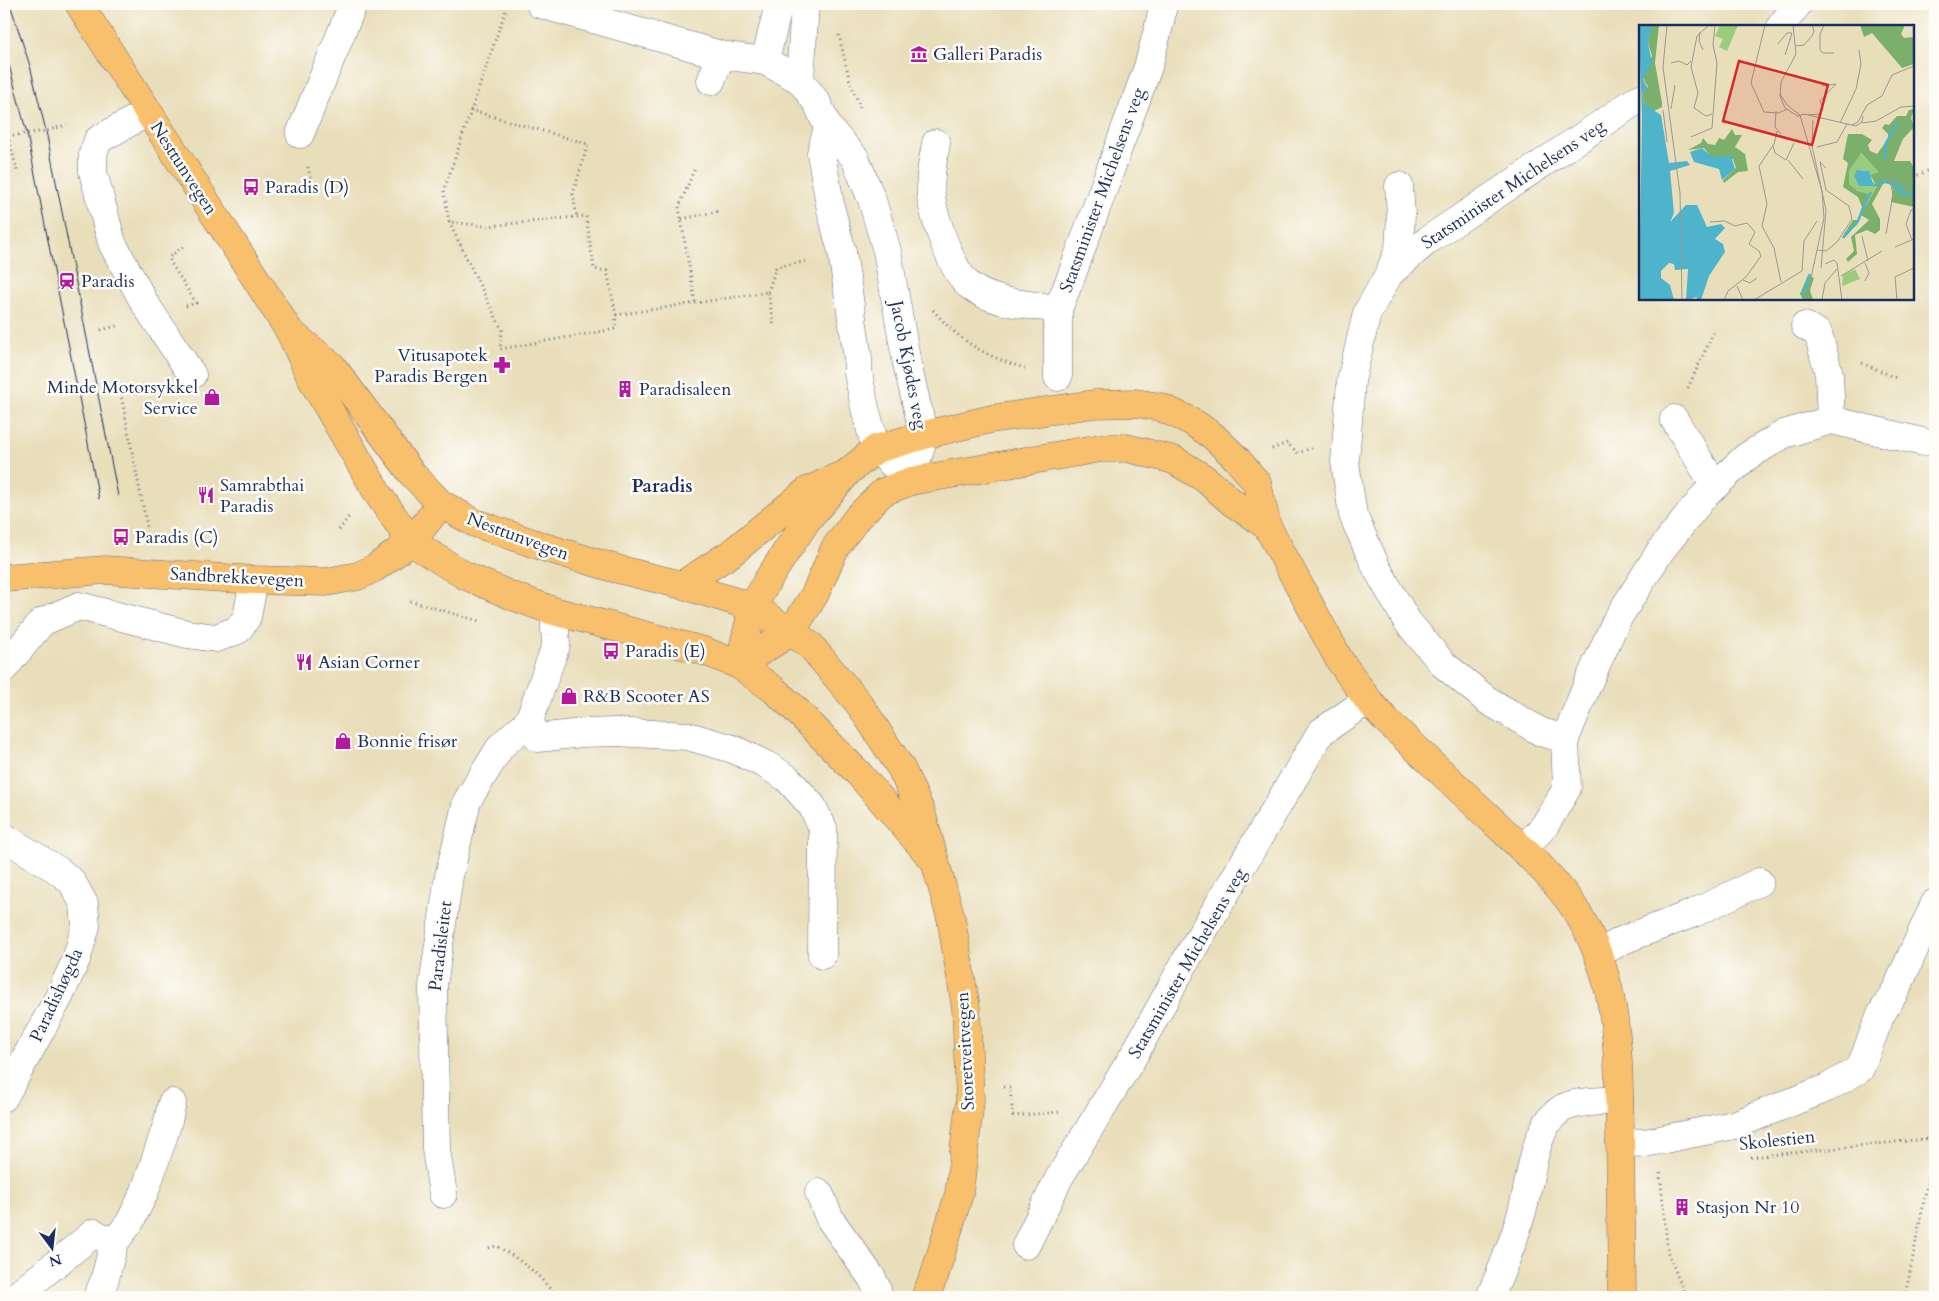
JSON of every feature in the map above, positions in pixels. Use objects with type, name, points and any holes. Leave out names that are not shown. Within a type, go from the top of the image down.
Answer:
[{"type":"main road","name":"Nesttunvegen","points":[[79,4],[290,332],[310,378],[378,494],[411,542],[464,575],[512,596],[554,611],[704,651],[739,665]]},
{"type":"main road","name":"Nesttunvegen","points":[[290,332],[332,366],[412,474],[441,504],[475,523],[547,548],[617,569],[682,585],[753,607],[800,639]]},
{"type":"main road","points":[[739,665],[753,607],[767,581],[807,520],[848,472],[876,449],[924,434],[991,419],[1094,404],[1136,403],[1160,407],[1191,421],[1206,431],[1238,459],[1257,483],[1267,526],[1340,661],[1368,700],[1386,720],[1544,872],[1572,905],[1598,954],[1613,1003],[1617,1046],[1621,1170],[1622,1297]]},
{"type":"main road","points":[[739,665],[800,639],[815,594],[835,548],[857,518],[883,492],[911,481],[1090,450],[1126,448],[1174,460],[1204,478],[1233,502],[1267,526]]},
{"type":"main road","points":[[682,585],[730,554],[807,491],[848,472]]},
{"type":"main road","name":"Sandbrekkevegen","points":[[4,578],[105,570],[254,580],[326,582],[358,576],[375,568],[411,542],[441,504]]},
{"type":"main road","name":"Storetveitvegen","points":[[800,639],[860,705],[901,768],[921,812],[952,918],[966,1008],[970,1100],[958,1194],[935,1274],[925,1297]]},
{"type":"main road","name":"Storetveitvegen","points":[[739,665],[773,689],[860,774],[936,862]]},
{"type":"street","points":[[300,134],[353,4]]},
{"type":"street","name":"Jacob Kjødes veg","points":[[540,4],[721,55],[765,61],[800,80],[817,103],[828,127],[855,158],[872,200],[887,251],[907,364],[924,434],[911,481]]},
{"type":"street","points":[[765,61],[779,4]]},
{"type":"street","points":[[800,80],[804,4]]},
{"type":"street","name":"Statsminister Michelsens veg","points":[[1058,378],[1058,309],[1148,67],[1163,4]]},
{"type":"street","points":[[1782,25],[1798,4]]},
{"type":"street","points":[[711,81],[721,55]]},
{"type":"street","name":"Statsminister Michelsens veg","points":[[1389,274],[1428,240],[1639,99]]},
{"type":"street","points":[[148,112],[98,140],[93,154],[93,172],[112,243],[144,302],[192,375]]},
{"type":"street","points":[[828,127],[821,154],[830,210],[842,252],[861,390],[876,449],[911,481]]},
{"type":"street","points":[[936,142],[930,174],[931,197],[940,230],[961,277],[970,286],[995,298],[1058,309]]},
{"type":"street","name":"Statsminister Michelsens veg","points":[[1399,186],[1401,215],[1399,249],[1389,274],[1367,313],[1351,381],[1345,462],[1353,515],[1377,570],[1407,622],[1443,664],[1486,700],[1541,732],[1565,739]]},
{"type":"street","points":[[1806,326],[1818,333],[1827,365],[1831,420]]},
{"type":"street","points":[[1674,418],[1715,486]]},
{"type":"street","points":[[1523,850],[1545,825],[1567,788],[1565,739],[1616,622],[1661,550],[1705,495],[1746,457],[1784,434],[1831,420],[1922,442]]},
{"type":"street","points":[[4,668],[42,622],[79,606],[187,634],[216,638],[238,630],[247,617],[254,580]]},
{"type":"street","name":"Paradisleitet","points":[[443,1194],[436,1149],[433,986],[449,876],[467,801],[501,746],[529,721],[556,645],[554,611]]},
{"type":"street","name":"Statsminister Michelsens veg","points":[[1026,1245],[1059,1178],[1134,1056],[1189,955],[1321,732],[1368,700]]},
{"type":"street","points":[[529,721],[538,738],[582,733],[616,732],[688,736],[733,749],[766,765],[787,778],[812,806],[823,828],[822,955]]},
{"type":"street","name":"Paradishøgda","points":[[4,837],[60,871],[72,882],[84,904],[86,926],[76,960],[59,997],[4,1097]]},
{"type":"street","points":[[1598,954],[1623,940],[1694,913],[1759,882]]},
{"type":"street","points":[[1620,1142],[1645,1143],[1734,1125],[1827,1088],[1860,1069],[1880,1016],[1898,988],[1935,903]]},
{"type":"street","points":[[1490,1297],[1522,1214],[1541,1135],[1550,1118],[1560,1109],[1572,1104],[1619,1100]]},
{"type":"street","points":[[97,1297],[104,1282],[114,1243],[130,1222],[145,1191],[172,1103]]},
{"type":"street","points":[[819,1193],[830,1219],[872,1278],[878,1297]]},
{"type":"street","points":[[15,1297],[94,1233],[114,1243]]},
{"type":"path","points":[[449,222],[488,226],[586,216],[594,269],[607,271],[616,315],[615,329],[500,349],[502,330],[449,222],[444,190],[508,4]]},
{"type":"path","points":[[470,110],[588,144],[574,194],[576,218]]},
{"type":"path","points":[[4,121],[18,174]]},
{"type":"path","points":[[8,136],[63,127]]},
{"type":"path","points":[[1914,177],[1935,168]]},
{"type":"path","points":[[694,170],[679,207],[695,302]]},
{"type":"path","points":[[682,219],[719,211]]},
{"type":"path","points":[[183,247],[169,257],[196,303]]},
{"type":"path","points":[[774,327],[768,292],[776,267],[811,261]]},
{"type":"path","points":[[616,315],[768,292]]},
{"type":"path","points":[[1674,418],[1715,329]]},
{"type":"path","points":[[112,387],[121,395],[147,527]]},
{"type":"path","points":[[1266,452],[1287,443],[1298,453],[1315,447]]},
{"type":"path","points":[[338,530],[355,508]]},
{"type":"path","points":[[1011,1094],[1013,1116],[1032,1114]]},
{"type":"path","name":"Skolestien","points":[[1747,1157],[1935,1138]]},
{"type":"path","points":[[1905,1297],[1932,1160],[1935,1160]]},
{"type":"path","points":[[1621,1170],[1645,1171],[1659,1168],[1668,1254],[1686,1297]]},
{"type":"path","points":[[489,1248],[497,1246],[528,1265],[543,1279],[556,1297]]},
{"type":"tram line","points":[[10,4],[30,66],[46,131],[118,496]]},
{"type":"tram line","points":[[4,46],[27,134],[99,499]]},
{"type":"place","name":"Galleri Paradis","points":[[919,54]]},
{"type":"place","name":"Paradis (D)","points":[[251,187]]},
{"type":"place","name":"Paradis","points":[[67,281]]},
{"type":"place","name":"Vitusapotek Paradis Bergen","points":[[502,365]]},
{"type":"place","name":"Paradisaleen","points":[[625,389]]},
{"type":"place","name":"Minde Motorsykkel Service","points":[[212,397]]},
{"type":"place","name":"Samrabthai Paradis","points":[[206,495]]},
{"type":"place","name":"Paradis (C)","points":[[121,537]]},
{"type":"place","name":"Paradis (E)","points":[[611,651]]},
{"type":"place","name":"Asian Corner","points":[[304,662]]},
{"type":"place","name":"R&B Scooter AS","points":[[569,696]]},
{"type":"place","name":"Bonnie frisør","points":[[343,741]]},
{"type":"place","name":"Stasjon Nr 10","points":[[1682,1207]]},
{"type":"district","name":"Paradis","points":[[662,485]]}]
